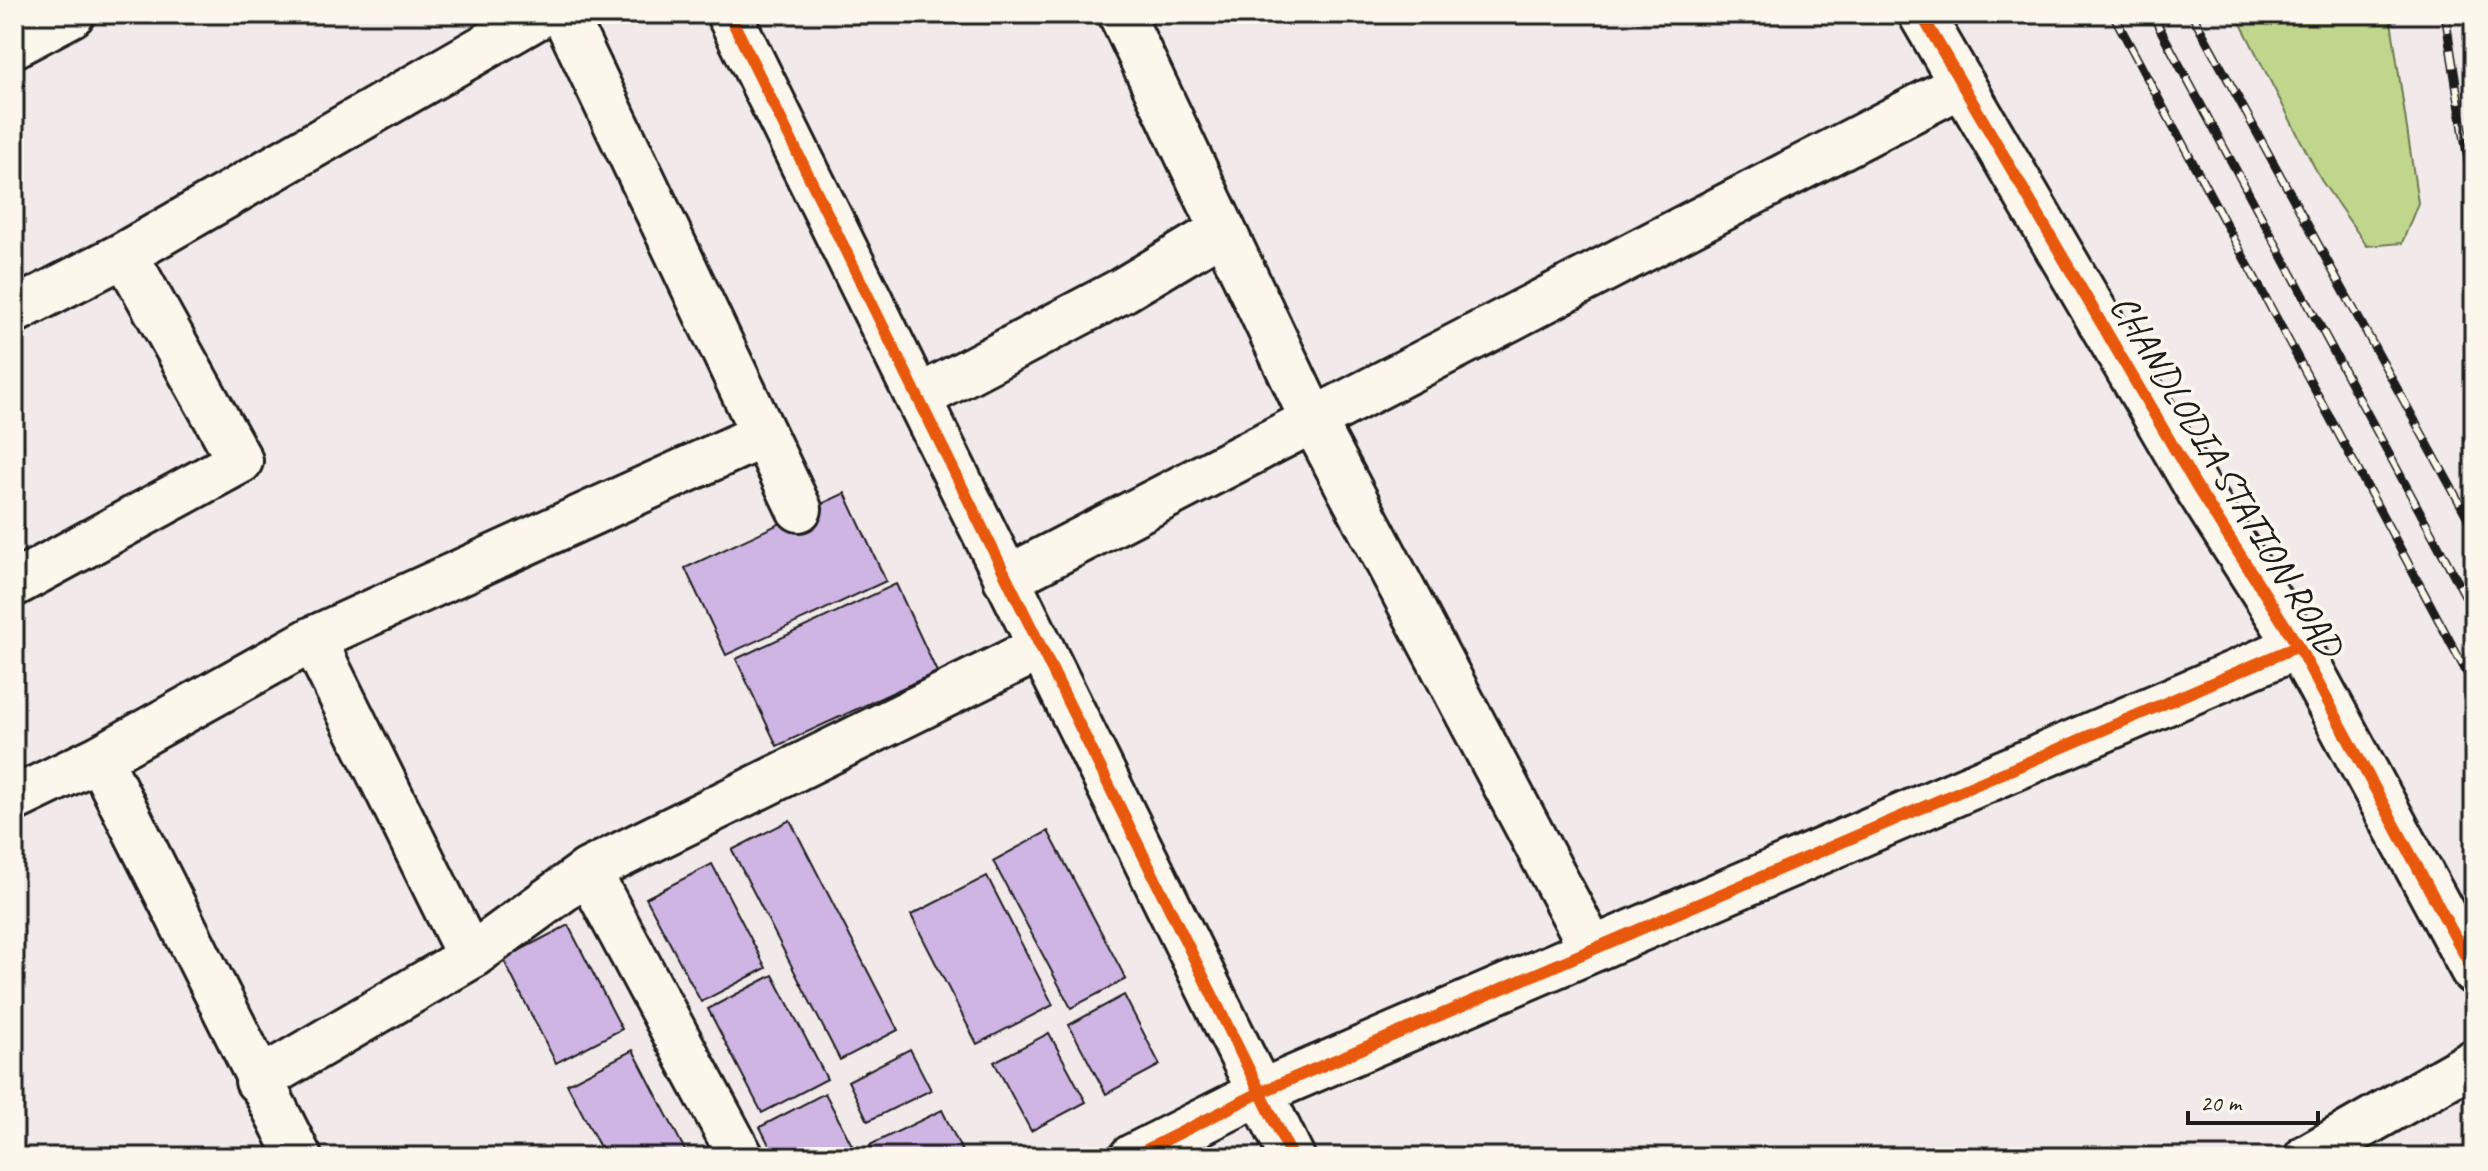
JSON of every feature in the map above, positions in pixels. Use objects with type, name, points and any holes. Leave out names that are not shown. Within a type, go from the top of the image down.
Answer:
[{"type":"street","points":[[14,45],[72,14]]},
{"type":"street","points":[[14,311],[125,254],[542,14]]},
{"type":"street","points":[[564,14],[799,509]]},
{"type":"street","points":[[729,14],[1292,1157]]},
{"type":"street","points":[[1121,14],[1313,420],[1592,949]]},
{"type":"street","name":"CHANDLODIA STATION ROAD","points":[[1921,14],[2198,489],[2298,646],[2474,972]]},
{"type":"street","points":[[1006,579],[1961,85]]},
{"type":"street","points":[[918,398],[1123,290],[1223,230]]},
{"type":"street","points":[[14,584],[240,461],[125,254]]},
{"type":"street","points":[[14,799],[99,758],[313,639],[763,435]]},
{"type":"street","points":[[313,639],[470,957]]},
{"type":"street","points":[[1132,1157],[1259,1093],[2298,646]]},
{"type":"street","points":[[258,1081],[470,957],[588,871],[1040,648]]},
{"type":"street","points":[[99,758],[258,1081],[299,1157]]},
{"type":"street","points":[[588,871],[741,1157]]},
{"type":"street","points":[[2307,1157],[2474,1062]]},
{"type":"green space","points":[[2236,14],[2390,14],[2418,203],[2402,243],[2367,246],[2321,180]]},
{"type":"building","points":[[845,493],[886,581],[726,655],[685,568]]},
{"type":"building","points":[[896,584],[937,672],[777,746],[736,659]]},
{"type":"building","points":[[790,820],[898,1030],[840,1060],[732,850]]},
{"type":"building","points":[[1048,831],[1126,979],[1071,1008],[993,861]]},
{"type":"building","points":[[712,864],[766,968],[701,1002],[646,898]]},
{"type":"building","points":[[987,876],[1053,1005],[977,1044],[911,915]]},
{"type":"building","points":[[568,925],[622,1029],[556,1063],[503,959]]},
{"type":"building","points":[[773,975],[827,1079],[762,1113],[708,1009]]},
{"type":"building","points":[[1124,995],[1160,1065],[1106,1094],[1069,1025]]},
{"type":"building","points":[[1049,1033],[1086,1102],[1031,1131],[994,1062]]},
{"type":"building","points":[[910,1049],[931,1090],[868,1121],[848,1081]]},
{"type":"building","points":[[633,1050],[687,1154],[681,1157],[605,1157],[567,1084]]},
{"type":"building","points":[[825,1093],[858,1157],[775,1157],[760,1127]]},
{"type":"building","points":[[942,1110],[965,1157],[876,1157],[870,1145]]},
{"type":"railway","points":[[2113,14],[2474,686]]},
{"type":"railway","points":[[2152,14],[2474,612]]},
{"type":"railway","points":[[2192,14],[2474,529]]},
{"type":"railway","points":[[2445,14],[2474,199]]},
{"type":"cycle path","points":[[729,14],[1292,1157]]},
{"type":"cycle path","points":[[1921,14],[2198,489],[2298,646],[2474,972]]},
{"type":"cycle path","points":[[1132,1157],[1259,1093],[2298,646]]}]
